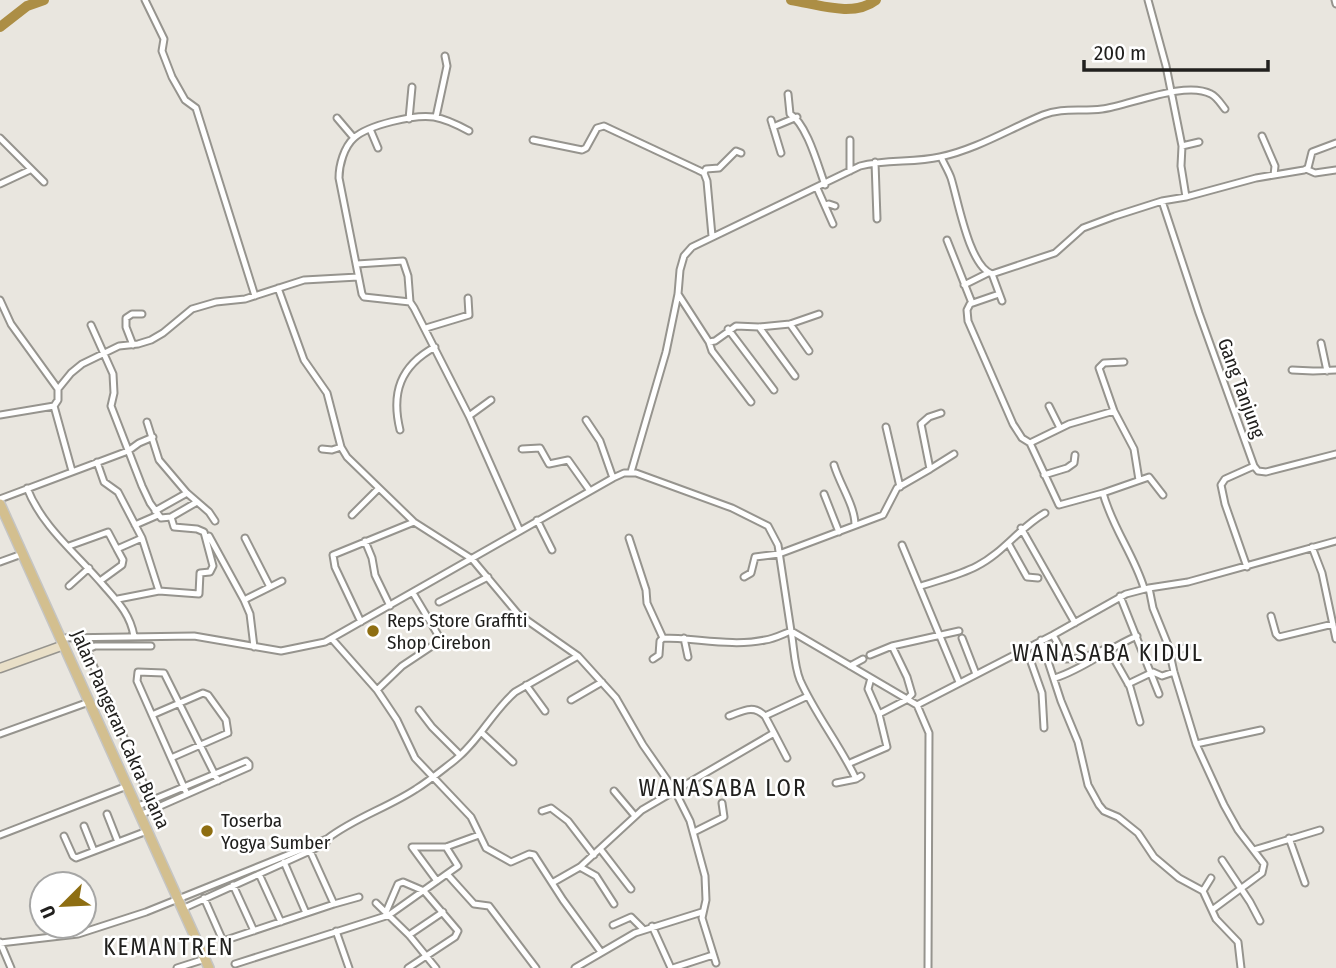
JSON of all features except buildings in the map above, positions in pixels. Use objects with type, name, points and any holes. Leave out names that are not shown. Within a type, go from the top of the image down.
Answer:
[{"type":"main road","name":"Jalan Pangeran Cakra Buana","points":[[0,502],[207,963]]},
{"type":"street","points":[[145,0],[164,39],[162,51],[172,77],[186,100],[196,108],[255,296]]},
{"type":"street","points":[[1148,0],[1166,66],[1182,146],[1181,166],[1186,197]]},
{"type":"street","points":[[436,117],[447,66],[445,56]]},
{"type":"street","points":[[409,119],[412,87]]},
{"type":"street","points":[[631,472],[666,352],[680,270],[684,256],[692,247],[825,185],[850,170],[875,162],[941,157],[999,137],[1044,114],[1066,110],[1104,109],[1170,92],[1197,91],[1212,94],[1225,110]]},
{"type":"street","points":[[788,94],[790,114],[797,117],[825,185]]},
{"type":"street","points":[[410,302],[365,297],[360,289],[341,193],[340,163],[354,138],[370,129],[409,119],[436,117],[469,131]]},
{"type":"street","points":[[773,127],[797,117]]},
{"type":"street","points":[[337,118],[354,138]]},
{"type":"street","points":[[771,120],[781,153]]},
{"type":"street","points":[[533,140],[582,150],[586,148],[597,128],[604,126],[704,173],[712,236]]},
{"type":"street","points":[[370,129],[378,148]]},
{"type":"street","points":[[1262,136],[1275,166],[1275,175]]},
{"type":"street","points":[[850,140],[850,170]]},
{"type":"street","points":[[1,142],[44,182]]},
{"type":"street","points":[[1182,146],[1199,142]]},
{"type":"street","points":[[1307,169],[1312,152],[1336,143]]},
{"type":"street","points":[[704,173],[706,169],[719,168],[736,151],[741,153]]},
{"type":"street","points":[[941,157],[951,177],[966,235],[990,273],[1002,301]]},
{"type":"street","points":[[875,162],[877,219]]},
{"type":"street","points":[[964,285],[990,273],[1055,253],[1083,228],[1162,201],[1307,169],[1315,173],[1336,170]]},
{"type":"street","points":[[0,184],[30,170]]},
{"type":"street","points":[[817,188],[833,225]]},
{"type":"street","name":"Gang Tanjung","points":[[1162,201],[1254,466],[1225,479],[1221,485],[1247,566]]},
{"type":"street","points":[[825,205],[835,206]]},
{"type":"street","points":[[947,240],[972,303]]},
{"type":"street","points":[[357,264],[403,261],[408,276],[410,302],[448,372],[520,531]]},
{"type":"street","points":[[58,389],[77,367],[122,345],[146,342],[163,333],[192,309],[216,302],[238,301],[308,279],[358,277]]},
{"type":"street","points":[[278,288],[300,352],[329,398],[341,447],[378,489],[414,522],[472,559],[518,614],[578,656],[616,698],[643,745],[675,791],[694,832],[705,876],[706,900],[702,920],[716,963]]},
{"type":"street","points":[[999,294],[972,303],[967,310],[975,340],[1013,424],[1021,438],[1030,443],[1059,505],[1151,477],[1163,495]]},
{"type":"street","points":[[677,297],[709,342],[712,351],[751,402]]},
{"type":"street","points":[[426,328],[469,315],[468,298]]},
{"type":"street","points":[[0,300],[11,324],[58,389],[58,400],[54,407],[72,471]]},
{"type":"street","points":[[133,345],[125,318],[132,314],[142,314]]},
{"type":"street","points":[[709,342],[715,341],[728,329],[736,326],[790,324],[819,314]]},
{"type":"street","points":[[790,324],[810,351]]},
{"type":"street","points":[[91,325],[114,379],[114,396],[111,403],[128,451],[157,513],[162,519],[171,517],[197,502]]},
{"type":"street","points":[[759,327],[795,376]]},
{"type":"street","points":[[728,329],[774,390]]},
{"type":"street","points":[[1321,343],[1327,371]]},
{"type":"street","points":[[400,430],[395,411],[398,387],[417,358],[435,347]]},
{"type":"street","points":[[1124,362],[1104,363],[1096,367],[1114,411],[1135,449],[1139,480]]},
{"type":"street","points":[[1292,370],[1336,370]]},
{"type":"street","points":[[469,416],[491,400]]},
{"type":"street","points":[[1049,406],[1060,428]]},
{"type":"street","points":[[0,415],[54,407]]},
{"type":"street","points":[[1030,443],[1060,428],[1114,411]]},
{"type":"street","points":[[930,469],[921,424],[929,417],[941,413]]},
{"type":"street","points":[[586,419],[600,441],[613,478]]},
{"type":"street","points":[[147,422],[156,456],[215,521]]},
{"type":"street","points":[[886,427],[900,486]]},
{"type":"street","points":[[0,502],[27,488],[128,451],[153,438]]},
{"type":"street","points":[[322,449],[341,447]]},
{"type":"street","points":[[522,449],[540,448],[549,464],[568,460],[590,491]]},
{"type":"street","points":[[744,578],[751,573],[755,557],[779,554],[883,515],[900,486],[954,454]]},
{"type":"street","points":[[1254,466],[1258,471],[1266,472],[1336,454]]},
{"type":"street","points":[[1044,475],[1070,466],[1074,463],[1075,455]]},
{"type":"street","points":[[97,462],[104,482],[118,492],[142,538],[159,591]]},
{"type":"street","points":[[834,466],[843,492],[854,509],[855,525]]},
{"type":"street","points":[[0,668],[63,641],[134,636],[194,636],[254,647],[289,650],[332,639],[537,520],[613,478],[631,472],[732,508],[763,522],[774,535],[799,674],[808,696],[859,778],[836,783]]},
{"type":"street","points":[[27,488],[40,515],[116,597],[130,621],[134,636]]},
{"type":"street","points":[[352,515],[378,489]]},
{"type":"street","points":[[135,525],[187,493]]},
{"type":"street","points":[[1103,493],[1113,524],[1146,588],[1170,653],[1196,744],[1238,830],[1262,860],[1264,871],[1241,891],[1212,910]]},
{"type":"street","points":[[824,494],[839,531]]},
{"type":"street","points":[[921,586],[978,566],[1008,543],[1021,528],[1045,513]]},
{"type":"street","points":[[116,597],[159,591],[199,594],[200,573],[210,572],[213,566],[204,532],[197,528],[174,527],[171,517]]},
{"type":"street","points":[[537,520],[552,550]]},
{"type":"street","points":[[362,622],[332,557],[346,548],[414,522]]},
{"type":"street","points":[[1021,528],[1075,622]]},
{"type":"street","points":[[69,546],[108,532],[123,560],[122,565],[100,581]]},
{"type":"street","points":[[209,536],[250,614],[254,647]]},
{"type":"street","points":[[117,549],[142,538]]},
{"type":"street","points":[[245,538],[270,587]]},
{"type":"street","points":[[629,538],[646,590],[647,603],[663,638]]},
{"type":"street","points":[[365,541],[375,575],[390,606]]},
{"type":"street","points":[[917,705],[1053,635],[1121,596],[1146,588],[1188,583],[1336,541]]},
{"type":"street","points":[[1008,543],[1027,577],[1038,578]]},
{"type":"street","points":[[902,545],[960,682]]},
{"type":"street","points":[[1312,547],[1322,573],[1336,639]]},
{"type":"street","points":[[0,562],[22,554]]},
{"type":"street","points":[[69,586],[89,568]]},
{"type":"street","points":[[439,602],[488,577]]},
{"type":"street","points":[[244,600],[282,581]]},
{"type":"street","points":[[377,690],[402,666],[441,640],[414,593]]},
{"type":"street","points":[[1121,596],[1159,694]]},
{"type":"street","points":[[1271,616],[1279,637],[1333,624]]},
{"type":"street","points":[[663,638],[745,642],[765,640],[792,631],[917,705],[929,733],[928,968]]},
{"type":"street","points":[[870,655],[892,646],[940,634],[960,634],[976,674]]},
{"type":"street","points":[[1053,635],[1069,660],[1083,658],[1107,648],[1109,650]]},
{"type":"street","points":[[1055,678],[1077,670],[1137,636]]},
{"type":"street","points":[[110,637],[111,645]]},
{"type":"street","points":[[653,659],[659,655],[660,641],[663,638]]},
{"type":"street","points":[[684,638],[688,657]]},
{"type":"street","points":[[332,639],[377,690],[397,720],[415,758],[471,817],[488,850],[511,862],[529,854],[534,855],[601,952]]},
{"type":"street","points":[[1041,640],[1078,742],[1088,785],[1104,811],[1118,817],[1138,833],[1149,853],[1179,878],[1203,891],[1220,924],[1238,942],[1241,968]]},
{"type":"street","points":[[151,646],[91,647],[88,653],[155,808]]},
{"type":"street","points":[[879,714],[906,700],[912,690],[892,646]]},
{"type":"street","points":[[1170,653],[1186,647]]},
{"type":"street","points":[[1026,648],[1042,693],[1044,729]]},
{"type":"street","points":[[1109,650],[1128,684],[1140,723]]},
{"type":"street","points":[[180,905],[327,839],[353,821],[415,790],[460,755],[482,733],[506,700],[526,685],[578,656]]},
{"type":"street","points":[[850,666],[863,659]]},
{"type":"street","points":[[1128,684],[1155,672],[1162,676],[1174,672]]},
{"type":"street","points":[[186,791],[136,681],[138,673],[164,673],[217,778]]},
{"type":"street","points":[[850,764],[888,746],[879,714],[868,689],[871,678]]},
{"type":"street","points":[[571,701],[602,681]]},
{"type":"street","points":[[526,685],[545,711]]},
{"type":"street","points":[[152,715],[204,693],[226,720],[228,733],[171,758]]},
{"type":"street","points":[[765,716],[808,696]]},
{"type":"street","points":[[0,734],[90,702]]},
{"type":"street","points":[[729,716],[752,708],[758,709],[765,716],[787,758]]},
{"type":"street","points":[[419,710],[460,755]]},
{"type":"street","points":[[1196,744],[1261,730]]},
{"type":"street","points":[[482,733],[513,762]]},
{"type":"street","points":[[552,883],[580,867],[635,816],[774,733]]},
{"type":"street","points":[[138,811],[155,808],[186,791],[249,767],[249,764],[246,761],[217,778]]},
{"type":"street","points":[[0,835],[127,786]]},
{"type":"street","points":[[138,811],[151,800],[186,791]]},
{"type":"street","points":[[614,791],[635,816]]},
{"type":"street","points":[[694,832],[724,817],[722,803]]},
{"type":"street","points":[[542,811],[551,808],[563,816],[594,855]]},
{"type":"street","points":[[107,814],[118,842]]},
{"type":"street","points":[[84,826],[94,851]]},
{"type":"street","points":[[1254,850],[1320,830]]},
{"type":"street","points":[[64,835],[74,858],[147,831]]},
{"type":"street","points":[[437,881],[412,847],[446,846],[480,835]]},
{"type":"street","points":[[1289,838],[1304,883]]},
{"type":"street","points":[[11,968],[0,943],[78,934],[204,898],[310,851],[326,843],[327,839]]},
{"type":"street","points":[[234,964],[388,913],[424,891],[457,864],[446,846]]},
{"type":"street","points":[[601,850],[631,889]]},
{"type":"street","points":[[310,851],[334,904]]},
{"type":"street","points":[[1222,860],[1259,922]]},
{"type":"street","points":[[284,862],[306,914]]},
{"type":"street","points":[[580,867],[596,876],[614,904]]},
{"type":"street","points":[[259,874],[281,922]]},
{"type":"street","points":[[447,874],[474,904],[489,906],[536,968]]},
{"type":"street","points":[[1203,891],[1212,878]]},
{"type":"street","points":[[388,913],[399,883],[424,891],[456,927],[458,934],[408,968]]},
{"type":"street","points":[[233,885],[254,932]]},
{"type":"street","points":[[204,898],[223,941],[359,897]]},
{"type":"street","points":[[376,903],[409,935],[436,968]]},
{"type":"street","points":[[575,968],[622,938],[703,911]]},
{"type":"street","points":[[409,935],[443,912]]},
{"type":"street","points":[[613,925],[631,917],[643,929]]},
{"type":"street","points":[[653,926],[672,968],[713,955]]},
{"type":"street","points":[[336,931],[349,968]]},
{"type":"street","points":[[177,968],[207,963]]},
{"type":"waterway","points":[[0,27],[27,6],[44,0]]},
{"type":"waterway","points":[[791,0],[846,9],[857,8],[876,0]]},
{"type":"place","name":"Reps Store Graffiti Shop Cirebon","points":[[373,631]]},
{"type":"place","name":"Toserba Yogya Sumber","points":[[207,831]]},
{"type":"district","name":"WANASABA KIDUL","points":[[1108,653]]},
{"type":"district","name":"WANASABA LOR","points":[[723,788]]},
{"type":"district","name":"KEMANTREN","points":[[169,947]]}]
